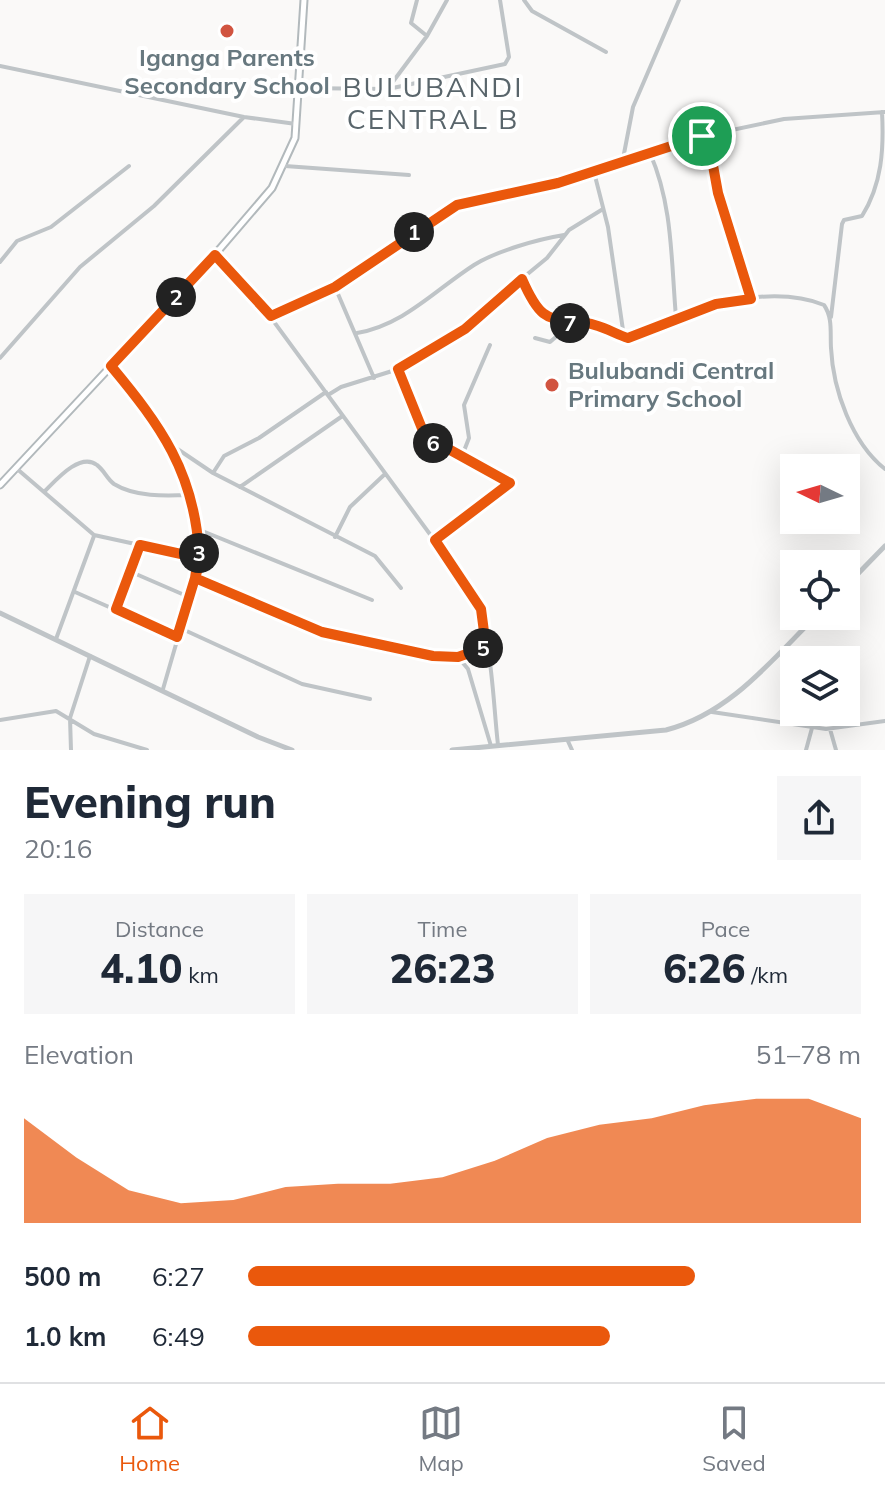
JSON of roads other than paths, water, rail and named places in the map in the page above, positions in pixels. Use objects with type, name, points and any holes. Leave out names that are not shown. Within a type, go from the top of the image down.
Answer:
[{"type":"main road","points":[[0,485],[253,213],[285,166],[296,124],[304,0]]},
{"type":"street","points":[[417,0],[411,23],[427,36]]},
{"type":"street","points":[[388,89],[427,36],[447,0]]},
{"type":"street","points":[[298,88],[388,89],[507,63],[500,0]]},
{"type":"street","points":[[524,0],[526,7],[606,52]]},
{"type":"street","points":[[622,164],[638,92],[679,0]]},
{"type":"street","points":[[0,66],[244,117],[296,124]]},
{"type":"street","points":[[271,316],[335,287],[457,205],[594,172],[702,136],[784,119],[884,112],[883,156],[878,179],[862,216],[844,220],[842,224],[830,319],[831,349],[840,397],[866,454],[885,469]]},
{"type":"street","points":[[0,358],[80,267],[144,214],[244,117]]},
{"type":"street","points":[[702,136],[708,138],[718,193],[751,299]]},
{"type":"street","points":[[650,153],[658,172],[671,233],[676,317]]},
{"type":"street","points":[[0,262],[17,241],[51,227],[129,166]]},
{"type":"street","points":[[285,166],[409,175]]},
{"type":"street","points":[[594,172],[604,208],[624,337]]},
{"type":"street","points":[[357,333],[381,329],[398,321],[486,258],[564,235],[604,208]]},
{"type":"street","points":[[213,473],[224,456],[259,438],[328,393],[398,369],[456,335],[547,258],[564,235]]},
{"type":"street","points":[[215,255],[271,316],[328,393],[341,417],[435,540],[481,609],[494,745]]},
{"type":"street","points":[[522,279],[535,307],[556,320],[599,326],[624,337],[636,337],[641,331],[716,304],[751,299],[780,297],[816,302],[827,309],[830,319]]},
{"type":"street","points":[[335,287],[374,378]]},
{"type":"street","points":[[535,338],[550,342],[572,323]]},
{"type":"street","points":[[462,456],[469,438],[464,405],[490,345]]},
{"type":"street","points":[[111,366],[171,444],[213,473],[375,556],[401,588]]},
{"type":"street","points":[[398,369],[425,436],[510,483],[435,540]]},
{"type":"street","points":[[240,487],[341,417]]},
{"type":"street","points":[[163,689],[195,578],[199,552],[188,495],[171,444]]},
{"type":"street","points":[[45,491],[77,464],[87,462],[97,465],[114,483],[126,489],[161,496],[188,495]]},
{"type":"street","points":[[16,468],[94,535],[181,554],[199,552]]},
{"type":"street","points":[[335,537],[350,507],[385,474]]},
{"type":"street","points":[[195,528],[372,600]]},
{"type":"street","points":[[56,639],[94,535]]},
{"type":"street","points":[[116,609],[140,545]]},
{"type":"street","points":[[860,572],[885,546]]},
{"type":"street","points":[[129,571],[189,597]]},
{"type":"street","points":[[195,578],[322,632],[433,656],[458,657],[486,647]]},
{"type":"street","points":[[75,592],[177,637]]},
{"type":"street","points":[[0,613],[258,737],[292,750]]},
{"type":"street","points":[[180,628],[302,684],[370,699]]},
{"type":"street","points":[[452,750],[666,730],[693,723],[740,691],[802,630]]},
{"type":"street","points":[[71,750],[70,718],[90,656]]},
{"type":"street","points":[[458,657],[468,669],[494,745]]},
{"type":"street","points":[[0,720],[50,711],[70,718],[94,734],[147,750]]},
{"type":"street","points":[[712,712],[771,718],[830,729],[885,721]]},
{"type":"street","points":[[806,750],[812,728]]},
{"type":"street","points":[[830,729],[836,750]]},
{"type":"street","points":[[567,739],[572,750]]},
{"type":"street","points":[[522,742],[524,750]]},
{"type":"place","name":"Iganga Parents Secondary School","points":[[227,31]]},
{"type":"place","name":"Bulubandi Central Primary School","points":[[552,385]]},
{"type":"district","name":"BULUBANDI CENTRAL B","points":[[433,103]]}]
